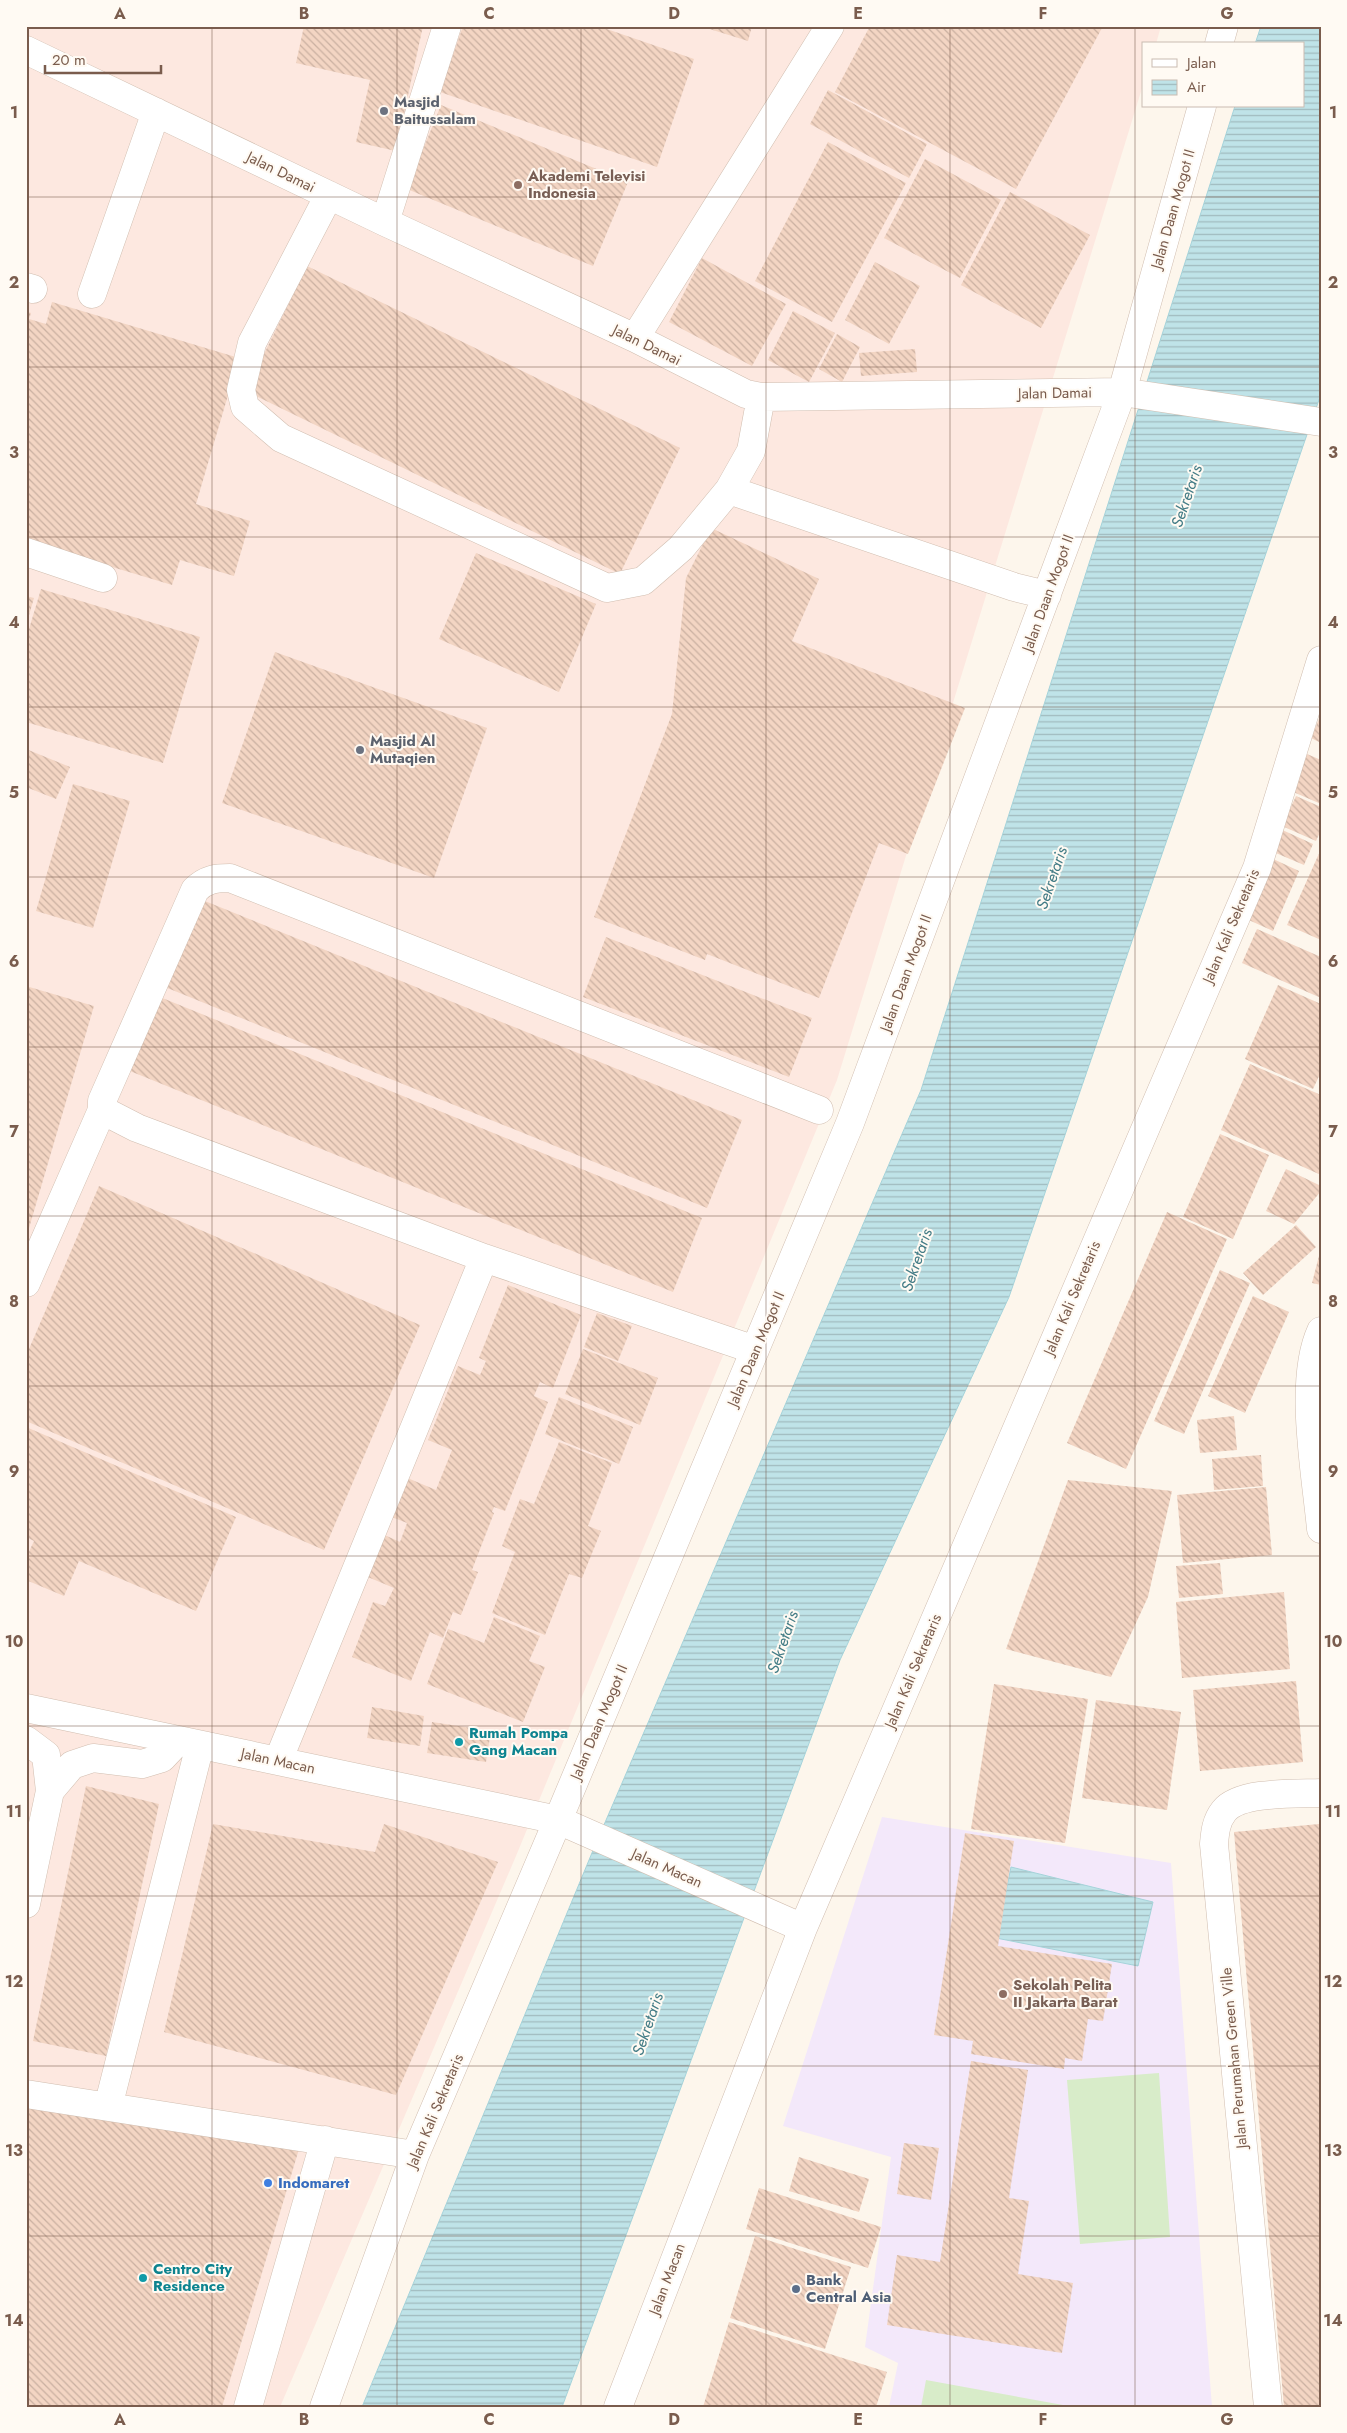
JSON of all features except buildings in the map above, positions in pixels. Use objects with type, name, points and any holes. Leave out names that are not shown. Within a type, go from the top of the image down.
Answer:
[{"type":"street","points":[[385,222],[447,26]]},
{"type":"street","points":[[635,338],[830,26]]},
{"type":"street","points":[[1220,42],[1224,26]]},
{"type":"street","name":"Jalan Damai","points":[[26,50],[385,222],[635,338],[738,390],[761,397],[1132,393],[1321,422]]},
{"type":"street","name":"Jalan Daan Mogot II","points":[[570,1825],[755,1350],[850,1123],[1047,595],[1132,393],[1202,108]]},
{"type":"street","points":[[92,294],[156,112]]},
{"type":"street","points":[[329,195],[252,343],[241,390],[245,407],[281,438],[607,588],[643,581],[681,548],[729,490],[751,451],[761,397]]},
{"type":"street","points":[[729,490],[1014,587],[1047,595]]},
{"type":"street","points":[[26,552],[102,578]]},
{"type":"street","name":"Jalan Kali Sekretaris","points":[[796,1925],[1256,868],[1321,660]]},
{"type":"street","points":[[26,1283],[102,1110],[102,1100],[195,890],[210,879],[230,878],[819,1110]]},
{"type":"street","points":[[102,1110],[137,1128],[484,1258],[755,1350]]},
{"type":"street","points":[[278,1761],[484,1258]]},
{"type":"street","points":[[1321,1331],[1311,1359],[1310,1386],[1321,1530]]},
{"type":"street","name":"Jalan Macan","points":[[26,1708],[570,1825],[796,1925],[618,2407]]},
{"type":"street","points":[[26,1740],[46,1755],[50,1791],[26,1904]]},
{"type":"street","points":[[50,1791],[72,1765],[93,1758],[142,1764],[162,1758],[189,1742]]},
{"type":"street","points":[[108,2107],[189,1742]]},
{"type":"street","name":"Jalan Perumahan Green Ville","points":[[1268,2407],[1214,1844],[1215,1826],[1224,1810],[1238,1800],[1321,1793]]},
{"type":"street","name":"Jalan Kali Sekretaris","points":[[324,2407],[415,2155],[570,1825]]},
{"type":"street","points":[[26,2094],[415,2155]]},
{"type":"street","points":[[248,2407],[325,2140]]},
{"type":"shaded area","points":[[26,26],[1161,26],[1157,42],[1142,42],[1142,88],[837,1080],[516,1856],[280,2407],[26,2407]]},
{"type":"shaded area","name":"Sekolah Pelita II Jakarta Barat","points":[[882,1817],[1171,1863],[1212,2407],[889,2407],[898,2363],[865,2347],[891,2157],[783,2126]]},
{"type":"green space","points":[[1159,2073],[1170,2237],[1080,2244],[1067,2080]]},
{"type":"green space","points":[[926,2380],[1074,2407],[921,2407]]},
{"type":"water","name":"Sekretaris","points":[[1261,26],[1321,26],[1321,394],[1009,1297],[840,1660],[562,2407],[362,2407],[594,1848],[921,1090],[1234,108],[1304,108],[1304,42],[1256,42]]},
{"type":"water","points":[[1011,1867],[1153,1902],[1138,1966],[996,1938]]},
{"type":"place","name":"Masjid Baitussalam","points":[[384,111]]},
{"type":"place","name":"Akademi Televisi Indonesia","points":[[518,185]]},
{"type":"place","name":"Masjid Al Mutaqien","points":[[360,750]]},
{"type":"place","name":"Rumah Pompa Gang Macan","points":[[459,1742]]},
{"type":"place","name":"Sekolah Pelita II Jakarta Barat","points":[[1003,1994]]},
{"type":"place","name":"Indomaret","points":[[268,2183]]},
{"type":"place","name":"Centro City Residence","points":[[143,2278]]},
{"type":"place","name":"Bank Central Asia","points":[[796,2289]]}]
